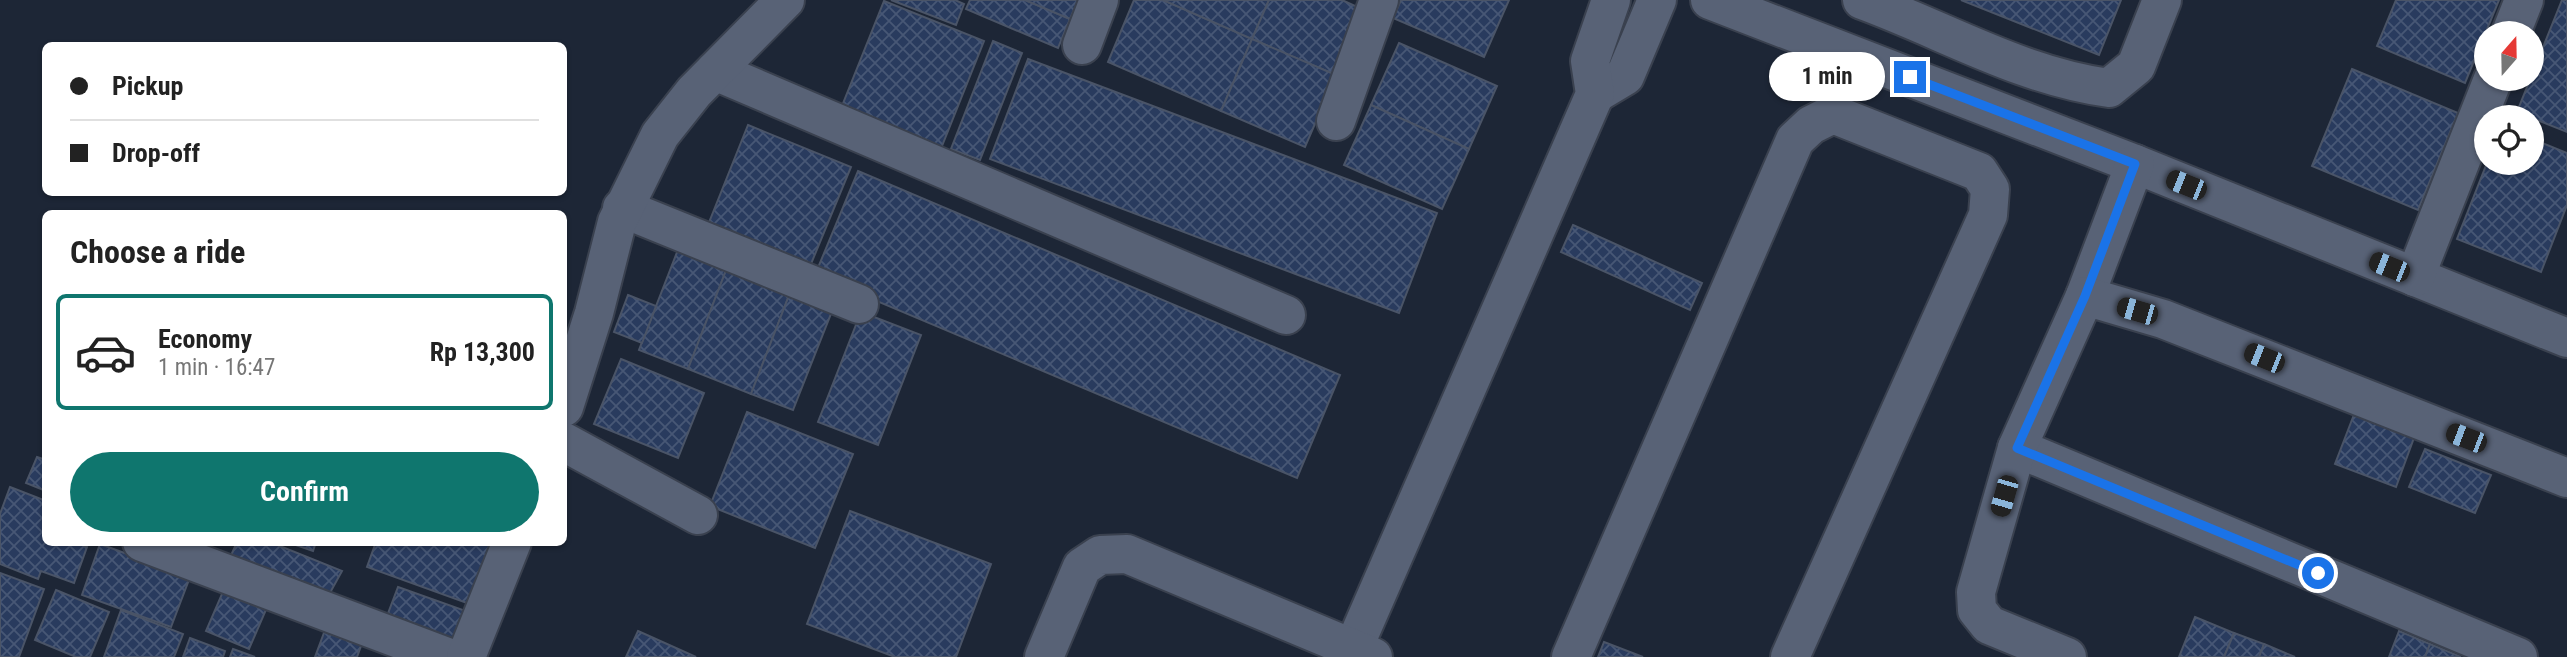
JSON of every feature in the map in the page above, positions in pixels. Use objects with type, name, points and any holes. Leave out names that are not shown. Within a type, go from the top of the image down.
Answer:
[{"type":"street","points":[[567,398],[594,313],[622,208],[660,135],[715,71],[785,0]]},
{"type":"street","points":[[1082,45],[1099,0]]},
{"type":"street","points":[[1336,121],[1379,0]]},
{"type":"street","points":[[1044,657],[1082,567],[1100,555],[1128,554],[1363,653],[1595,94],[1590,61],[1611,0]]},
{"type":"street","points":[[1595,94],[1625,76],[1657,0]]},
{"type":"street","points":[[1710,0],[2135,164],[2567,338]]},
{"type":"street","points":[[1867,1],[1992,55],[2075,83],[2109,88],[2136,66],[2162,0]]},
{"type":"street","points":[[2516,21],[2524,0]]},
{"type":"street","points":[[715,71],[1286,315]]},
{"type":"street","points":[[2415,277],[2488,91]]},
{"type":"street","points":[[1571,657],[1795,140],[1811,125],[1833,114],[1979,172],[1990,189],[1988,215],[1790,657]]},
{"type":"street","points":[[2067,657],[1989,625],[1977,610],[1976,592],[2017,448],[2085,296],[2135,164]]},
{"type":"street","points":[[622,208],[859,304]]},
{"type":"street","points":[[2085,296],[2163,318],[2567,478]]},
{"type":"street","points":[[567,444],[698,515]]},
{"type":"street","points":[[2017,448],[2518,657]]},
{"type":"street","points":[[153,546],[447,657]]},
{"type":"street","points":[[466,657],[510,546]]},
{"type":"building","points":[[891,0],[955,0],[964,4],[956,25]]},
{"type":"building","points":[[970,0],[1025,0],[1070,19],[1058,48],[966,9]]},
{"type":"building","points":[[1025,0],[1078,0],[1070,19]]},
{"type":"building","points":[[1134,0],[1163,0],[1252,39],[1221,111],[1108,62]]},
{"type":"building","points":[[1163,0],[1269,0],[1252,39]]},
{"type":"building","points":[[1269,0],[1342,0],[1364,10],[1336,75],[1252,39]]},
{"type":"building","points":[[1401,0],[1509,0],[1484,57],[1393,18]]},
{"type":"building","points":[[1961,0],[2121,0],[2099,55]]},
{"type":"building","points":[[2396,0],[2499,0],[2490,21],[2474,21],[2474,61],[2465,83],[2377,46]]},
{"type":"building","points":[[2562,0],[2567,0],[2567,132],[2544,123],[2544,105],[2520,105],[2525,91],[2544,91],[2544,45]]},
{"type":"building","points":[[884,1],[984,41],[940,151],[840,111]]},
{"type":"building","points":[[1252,39],[1336,75],[1305,147],[1221,111]]},
{"type":"building","points":[[993,41],[1022,53],[980,160],[951,149]]},
{"type":"building","points":[[1399,43],[1497,86],[1469,149],[1371,105]]},
{"type":"building","points":[[1028,59],[1437,213],[1399,313],[990,159]]},
{"type":"building","points":[[2352,69],[2458,113],[2418,210],[2312,166]]},
{"type":"building","points":[[1371,105],[1469,149],[1442,209],[1344,165]]},
{"type":"building","points":[[748,125],[851,167],[806,276],[704,235]]},
{"type":"building","points":[[2544,144],[2567,153],[2567,205],[2541,272],[2457,239],[2482,175],[2544,175]]},
{"type":"building","points":[[858,171],[1340,375],[1297,478],[815,275]]},
{"type":"building","points":[[1573,225],[1702,283],[1690,310],[1561,252]]},
{"type":"building","points":[[681,242],[730,260],[688,369],[639,350]]},
{"type":"building","points":[[730,260],[793,285],[751,394],[688,369]]},
{"type":"building","points":[[793,285],[836,301],[793,410],[751,394]]},
{"type":"building","points":[[628,295],[656,306],[642,343],[614,332]]},
{"type":"building","points":[[861,312],[921,335],[878,445],[818,422]]},
{"type":"building","points":[[621,359],[704,393],[678,458],[594,424]]},
{"type":"building","points":[[747,412],[853,454],[815,548],[710,506]]},
{"type":"building","points":[[2355,412],[2415,435],[2396,487],[2335,464]]},
{"type":"building","points":[[2425,449],[2491,475],[2475,513],[2409,487]]},
{"type":"building","points":[[37,457],[42,459],[42,489],[26,483]]},
{"type":"building","points":[[10,487],[42,499],[42,546],[87,547],[74,583],[41,571],[38,579],[0,564],[0,514]]},
{"type":"building","points":[[850,511],[991,564],[956,657],[895,657],[807,624]]},
{"type":"building","points":[[99,546],[190,577],[171,627],[82,595]]},
{"type":"building","points":[[235,546],[280,546],[342,571],[326,600],[229,560]]},
{"type":"building","points":[[299,546],[315,546],[313,551]]},
{"type":"building","points":[[375,546],[501,546],[478,607],[367,567]]},
{"type":"building","points":[[0,573],[44,589],[19,657],[0,657]]},
{"type":"building","points":[[225,587],[268,605],[249,649],[206,631]]},
{"type":"building","points":[[398,587],[477,615],[463,653],[384,624]]},
{"type":"building","points":[[56,590],[109,612],[90,657],[76,657],[35,640]]},
{"type":"building","points":[[121,610],[183,634],[174,657],[104,657]]},
{"type":"building","points":[[2195,617],[2234,633],[2224,657],[2179,657]]},
{"type":"building","points":[[328,622],[365,635],[357,657],[315,657]]},
{"type":"building","points":[[638,631],[696,657],[626,657]]},
{"type":"building","points":[[2399,631],[2430,644],[2425,657],[2389,657]]},
{"type":"building","points":[[2234,633],[2264,644],[2259,657],[2224,657]]},
{"type":"building","points":[[190,638],[225,651],[223,657],[183,657]]},
{"type":"building","points":[[1604,642],[1643,657],[1598,657]]},
{"type":"building","points":[[2264,644],[2295,657],[2259,657]]},
{"type":"building","points":[[2430,644],[2461,657],[2425,657]]},
{"type":"building","points":[[233,649],[255,657],[230,657]]},
{"type":"route","points":[[1910,77],[2135,164],[2059,360],[2017,448],[2318,573]]}]
